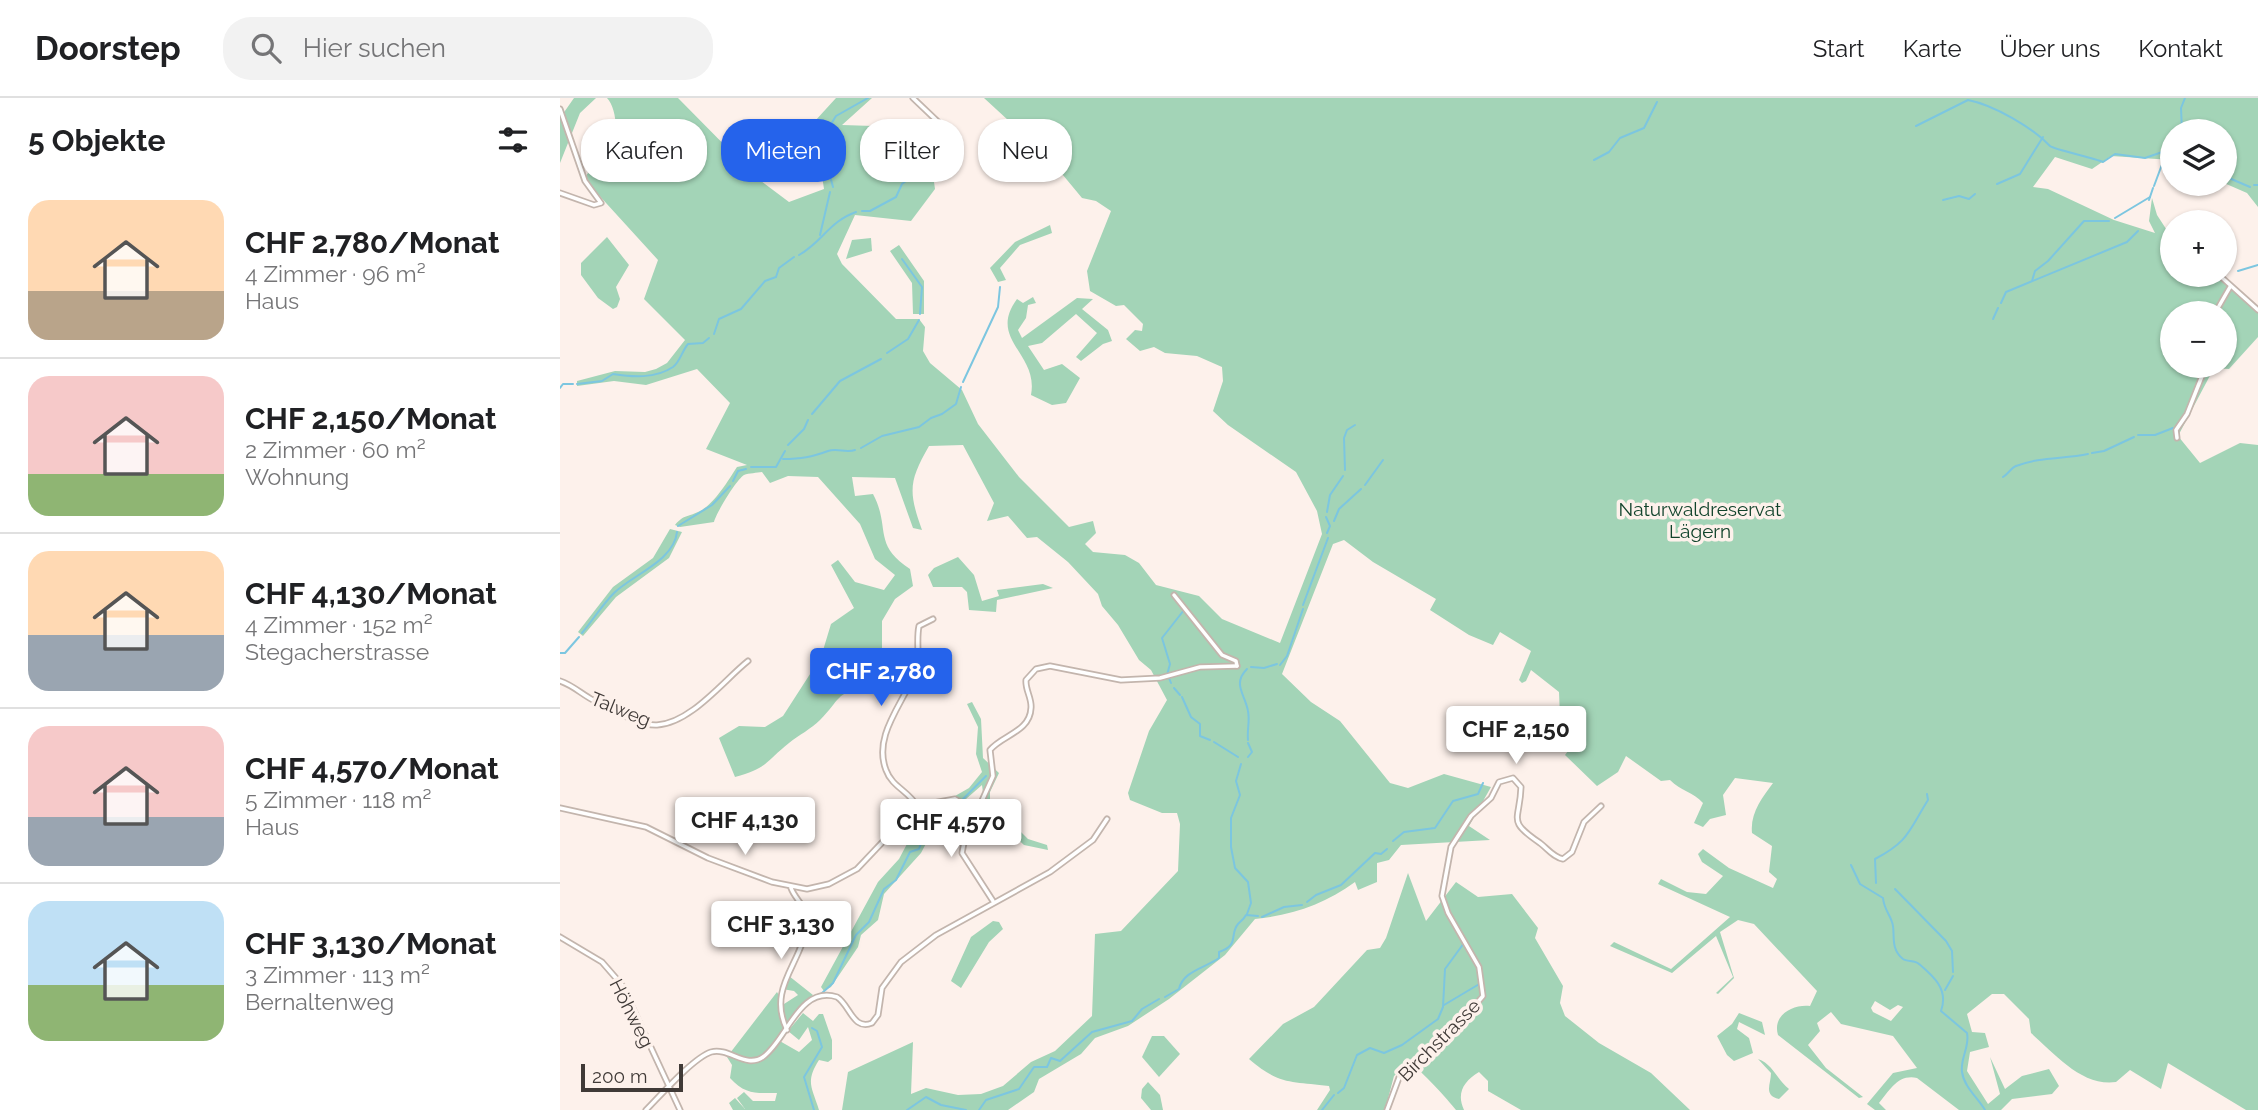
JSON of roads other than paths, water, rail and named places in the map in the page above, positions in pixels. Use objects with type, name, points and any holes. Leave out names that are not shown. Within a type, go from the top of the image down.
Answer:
[{"type":"street","points":[[913,98],[935,119]]},
{"type":"street","points":[[560,109],[585,181],[601,202],[594,205],[560,193]]},
{"type":"street","points":[[2222,301],[2230,287],[2258,310]]},
{"type":"street","points":[[2178,438],[2176,430],[2187,414],[2201,378]]},
{"type":"street","points":[[993,901],[962,853],[966,832],[993,776],[990,750],[1016,732],[1028,718],[1031,706],[1026,682],[1036,669],[1050,666],[1121,680],[1160,678],[1200,667],[1237,666],[1236,661],[1222,655],[1174,595]]},
{"type":"street","points":[[917,806],[891,781],[884,767],[883,752],[891,716],[917,666],[919,626],[933,619]]},
{"type":"street","name":"Talweg","points":[[560,681],[578,688],[593,700],[656,725],[669,722],[696,706],[748,660]]},
{"type":"street","name":"Birchstrasse","points":[[1387,1110],[1400,1075],[1435,1043],[1450,1035],[1483,996],[1484,982],[1479,967],[1448,913],[1442,896],[1451,847],[1471,816],[1486,804],[1503,779],[1513,778],[1521,787],[1515,814],[1520,829],[1559,859],[1571,855],[1581,826],[1601,806]]},
{"type":"street","points":[[917,806],[955,799],[977,812]]},
{"type":"street","points":[[560,808],[646,827],[708,858],[791,887],[821,887],[846,877],[893,831],[911,819],[917,806]]},
{"type":"street","points":[[646,1110],[710,1052],[730,1054],[750,1061],[760,1059],[787,1030],[803,1005],[825,995],[841,999],[859,1023],[872,1023],[877,1017],[882,988],[896,966],[936,935],[993,901],[1051,872],[1093,840],[1107,819]]},
{"type":"street","points":[[787,1030],[781,990],[797,954],[806,919],[791,887]]},
{"type":"street","name":"Höhweg","points":[[560,937],[602,962],[622,985],[680,1110]]},
{"type":"waterway","points":[[833,187],[828,168],[833,149],[828,132],[831,124],[836,116],[868,98]]},
{"type":"waterway","points":[[2181,119],[2181,108],[2185,98]]},
{"type":"waterway","points":[[1916,126],[1968,100],[2012,118],[2050,146],[2103,162],[2115,154],[2145,158],[2160,153]]},
{"type":"waterway","points":[[1594,160],[1609,152],[1620,138],[1644,128],[1657,102]]},
{"type":"waterway","points":[[1997,184],[2020,174],[2043,137]]},
{"type":"waterway","points":[[2154,186],[2160,170]]},
{"type":"waterway","points":[[2237,181],[2250,187]]},
{"type":"waterway","points":[[862,211],[870,211],[896,197],[905,182]]},
{"type":"waterway","points":[[2149,200],[2153,188]]},
{"type":"waterway","points":[[820,235],[830,192]]},
{"type":"waterway","points":[[1943,200],[1959,196],[1969,199],[1975,194]]},
{"type":"waterway","points":[[2115,218],[2150,197]]},
{"type":"waterway","points":[[799,255],[839,221],[856,212]]},
{"type":"waterway","points":[[2032,281],[2035,271],[2048,261],[2084,221],[2109,221]]},
{"type":"waterway","points":[[2001,303],[2006,292],[2127,242],[2138,231]]},
{"type":"waterway","points":[[714,334],[719,319],[741,309],[765,281],[776,277],[779,268],[794,257]]},
{"type":"waterway","points":[[902,259],[922,287],[920,314]]},
{"type":"waterway","points":[[2238,271],[2258,265]]},
{"type":"waterway","points":[[963,382],[998,307],[1000,287]]},
{"type":"waterway","points":[[1993,319],[1998,308]]},
{"type":"waterway","points":[[887,353],[908,339],[919,320]]},
{"type":"waterway","points":[[577,384],[602,381],[613,374],[659,374],[675,365],[688,344],[703,343],[709,338]]},
{"type":"waterway","points":[[812,414],[840,381],[881,359]]},
{"type":"waterway","points":[[2188,416],[2203,378]]},
{"type":"waterway","points":[[560,388],[563,384],[573,384]]},
{"type":"waterway","points":[[861,448],[882,436],[919,427],[942,414],[956,404],[961,387]]},
{"type":"waterway","points":[[788,445],[804,429],[808,420]]},
{"type":"waterway","points":[[1345,470],[1344,438],[1347,430],[1355,425]]},
{"type":"waterway","points":[[2138,435],[2155,435],[2173,428]]},
{"type":"waterway","points":[[2092,453],[2104,451],[2134,437]]},
{"type":"waterway","points":[[783,459],[806,457],[831,450],[855,450]]},
{"type":"waterway","points":[[751,467],[776,467],[785,451]]},
{"type":"waterway","points":[[2003,477],[2014,467],[2025,463],[2088,454]]},
{"type":"waterway","points":[[1365,485],[1383,460]]},
{"type":"waterway","points":[[733,481],[738,471],[746,469]]},
{"type":"waterway","points":[[1327,512],[1330,495],[1343,476]]},
{"type":"waterway","points":[[678,526],[712,505],[730,486]]},
{"type":"waterway","points":[[1334,521],[1339,509],[1361,489]]},
{"type":"waterway","points":[[1326,517],[1330,526],[1327,533]]},
{"type":"waterway","points":[[582,633],[614,593],[651,567],[668,551],[677,532]]},
{"type":"waterway","points":[[1303,605],[1328,538]]},
{"type":"waterway","points":[[1280,665],[1287,656],[1303,609]]},
{"type":"waterway","points":[[1167,675],[1170,664],[1162,638],[1184,610]]},
{"type":"waterway","points":[[560,653],[565,653],[579,637]]},
{"type":"waterway","points":[[1251,667],[1264,668],[1277,664]]},
{"type":"waterway","points":[[1247,669],[1240,684],[1249,715],[1248,740]]},
{"type":"waterway","points":[[1169,678],[1171,683]]},
{"type":"waterway","points":[[1174,688],[1180,695]]},
{"type":"waterway","points":[[1182,697],[1191,717],[1200,724],[1200,736],[1210,740]]},
{"type":"waterway","points":[[1214,742],[1238,757]]},
{"type":"waterway","points":[[1248,743],[1252,752],[1248,757]]},
{"type":"waterway","points":[[1241,764],[1236,781],[1240,795],[1231,818],[1231,847],[1235,868],[1248,882],[1251,903],[1247,914]]},
{"type":"waterway","points":[[963,799],[986,776]]},
{"type":"waterway","points":[[1393,841],[1404,832],[1435,828],[1453,801],[1478,794],[1483,783]]},
{"type":"waterway","points":[[1876,883],[1875,859],[1895,847],[1907,835],[1928,800],[1927,794]]},
{"type":"waterway","points":[[821,994],[833,983],[856,935],[869,922],[884,889],[896,880],[910,852],[919,849],[925,832],[946,818],[959,803]]},
{"type":"waterway","points":[[1307,902],[1316,895],[1341,885],[1375,853],[1381,854],[1387,849]]},
{"type":"waterway","points":[[1851,865],[1860,884],[1883,898],[1892,922],[1894,945],[1899,955],[1905,960],[1917,963],[1934,978],[1943,996],[1941,1011],[1967,1033],[1962,1062],[1963,1077],[1985,1110]]},
{"type":"waterway","points":[[1895,889],[1946,941],[1952,951],[1953,972]]},
{"type":"waterway","points":[[1262,917],[1284,907],[1302,905]]},
{"type":"waterway","points":[[1165,997],[1179,989],[1190,974],[1219,958],[1219,952],[1230,946],[1235,928],[1246,915],[1258,916]]},
{"type":"waterway","points":[[1338,1093],[1344,1088],[1357,1055],[1370,1048],[1384,1053],[1402,1045],[1438,1019],[1443,1007],[1445,969],[1464,943]]},
{"type":"waterway","points":[[1945,990],[1953,976]]},
{"type":"waterway","points":[[1444,1005],[1481,983]]},
{"type":"waterway","points":[[979,1110],[986,1100],[1019,1089],[1034,1067],[1047,1067],[1051,1058],[1060,1061],[1092,1032],[1132,1021],[1142,1009],[1159,999]]},
{"type":"waterway","points":[[812,1028],[817,1031],[822,1047],[804,1077],[814,1110]]},
{"type":"waterway","points":[[1322,1110],[1334,1095]]},
{"type":"waterway","points":[[907,1110],[926,1097],[941,1105],[966,1110]]},
{"type":"park label","name":"Naturwaldreservat Lägern","points":[[1700,520]]}]
